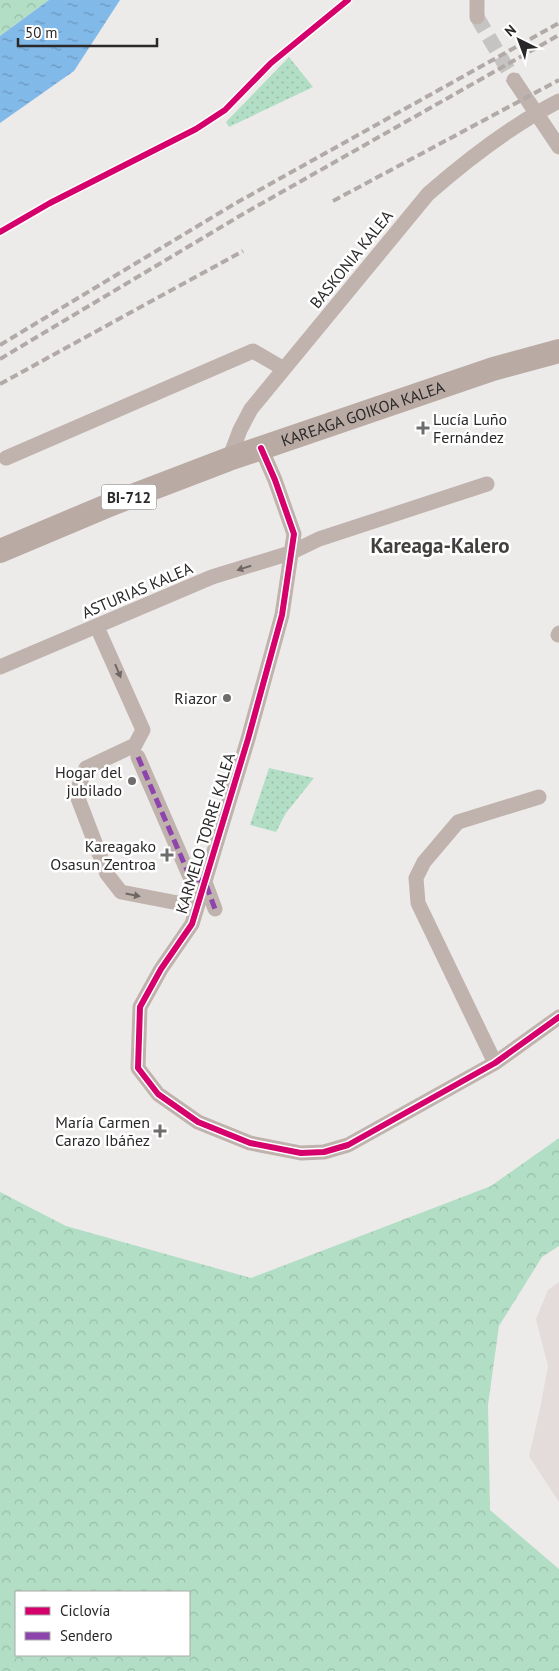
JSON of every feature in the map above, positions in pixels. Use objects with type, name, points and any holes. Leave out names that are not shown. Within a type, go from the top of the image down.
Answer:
[{"type":"main road","name":"KAREAGA GOIKOA KALEA","points":[[0,551],[114,503],[229,459],[493,369],[559,351]]},
{"type":"street","points":[[477,0],[477,17]]},
{"type":"street","points":[[514,80],[559,146]]},
{"type":"street","name":"BASKONIA KALEA","points":[[229,459],[240,430],[252,409],[428,194],[459,167],[536,113],[559,101]]},
{"type":"street","points":[[6,458],[253,351],[284,369]]},
{"type":"street","name":"KARMELO TORRE KALEA","points":[[260,448],[275,480],[294,534],[282,615],[192,924],[161,970],[140,1007],[137,1041],[138,1068],[158,1094],[198,1122],[250,1143],[301,1153],[324,1152],[348,1145],[495,1063],[559,1018]]},
{"type":"street","name":"ASTURIAS KALEA","points":[[0,667],[212,577],[290,553],[319,539],[487,484]]},
{"type":"street","points":[[97,627],[143,730],[135,745],[86,768],[76,793],[107,874],[120,892],[178,903],[195,910]]},
{"type":"street","points":[[138,757],[190,878],[205,882],[214,909]]},
{"type":"street","points":[[495,1063],[418,903],[416,878],[424,862],[458,822],[539,797]]},
{"type":"shaded area","points":[[559,1282],[559,1502],[529,1456],[548,1366],[536,1319],[548,1290]]},
{"type":"green space","points":[[0,0],[49,0],[0,36]]},
{"type":"green space","points":[[289,57],[313,87],[229,127],[226,122]]},
{"type":"green space","points":[[269,768],[314,778],[286,813],[276,832],[250,825]]},
{"type":"green space","points":[[559,1138],[559,1246],[542,1257],[499,1326],[488,1405],[490,1510],[559,1569],[559,1671],[0,1671],[0,1192],[66,1226],[251,1278],[491,1186]]},
{"type":"water","points":[[49,0],[120,0],[74,71],[0,123],[0,36]]},
{"type":"tunnel","points":[[477,17],[514,80]]},
{"type":"railway","points":[[0,345],[236,203],[559,23]]},
{"type":"railway","points":[[0,359],[243,214],[559,35]]},
{"type":"railway","points":[[333,201],[559,80]]},
{"type":"railway","points":[[0,384],[243,251]]},
{"type":"marked path","points":[[138,757],[190,877],[205,882],[215,909]]},
{"type":"cycle path","points":[[0,232],[50,203],[196,129],[225,110],[271,63],[348,0]]},
{"type":"cycle path","points":[[261,448],[275,480],[294,534],[282,615],[248,739],[192,924],[161,969],[140,1007],[138,1068],[158,1094],[198,1122],[250,1143],[301,1153],[324,1152],[348,1145],[495,1063],[559,1017]]},
{"type":"place","name":"Lucía Luño Fernández","points":[[423,428]]},
{"type":"place","name":"Riazor","points":[[227,698]]},
{"type":"place","name":"Hogar del jubilado","points":[[132,781]]},
{"type":"place","name":"Kareagako Osasun Zentroa","points":[[167,855]]},
{"type":"place","name":"María Carmen Carazo Ibáñez","points":[[160,1131]]},
{"type":"district","name":"Kareaga-Kalero","points":[[440,545]]}]
